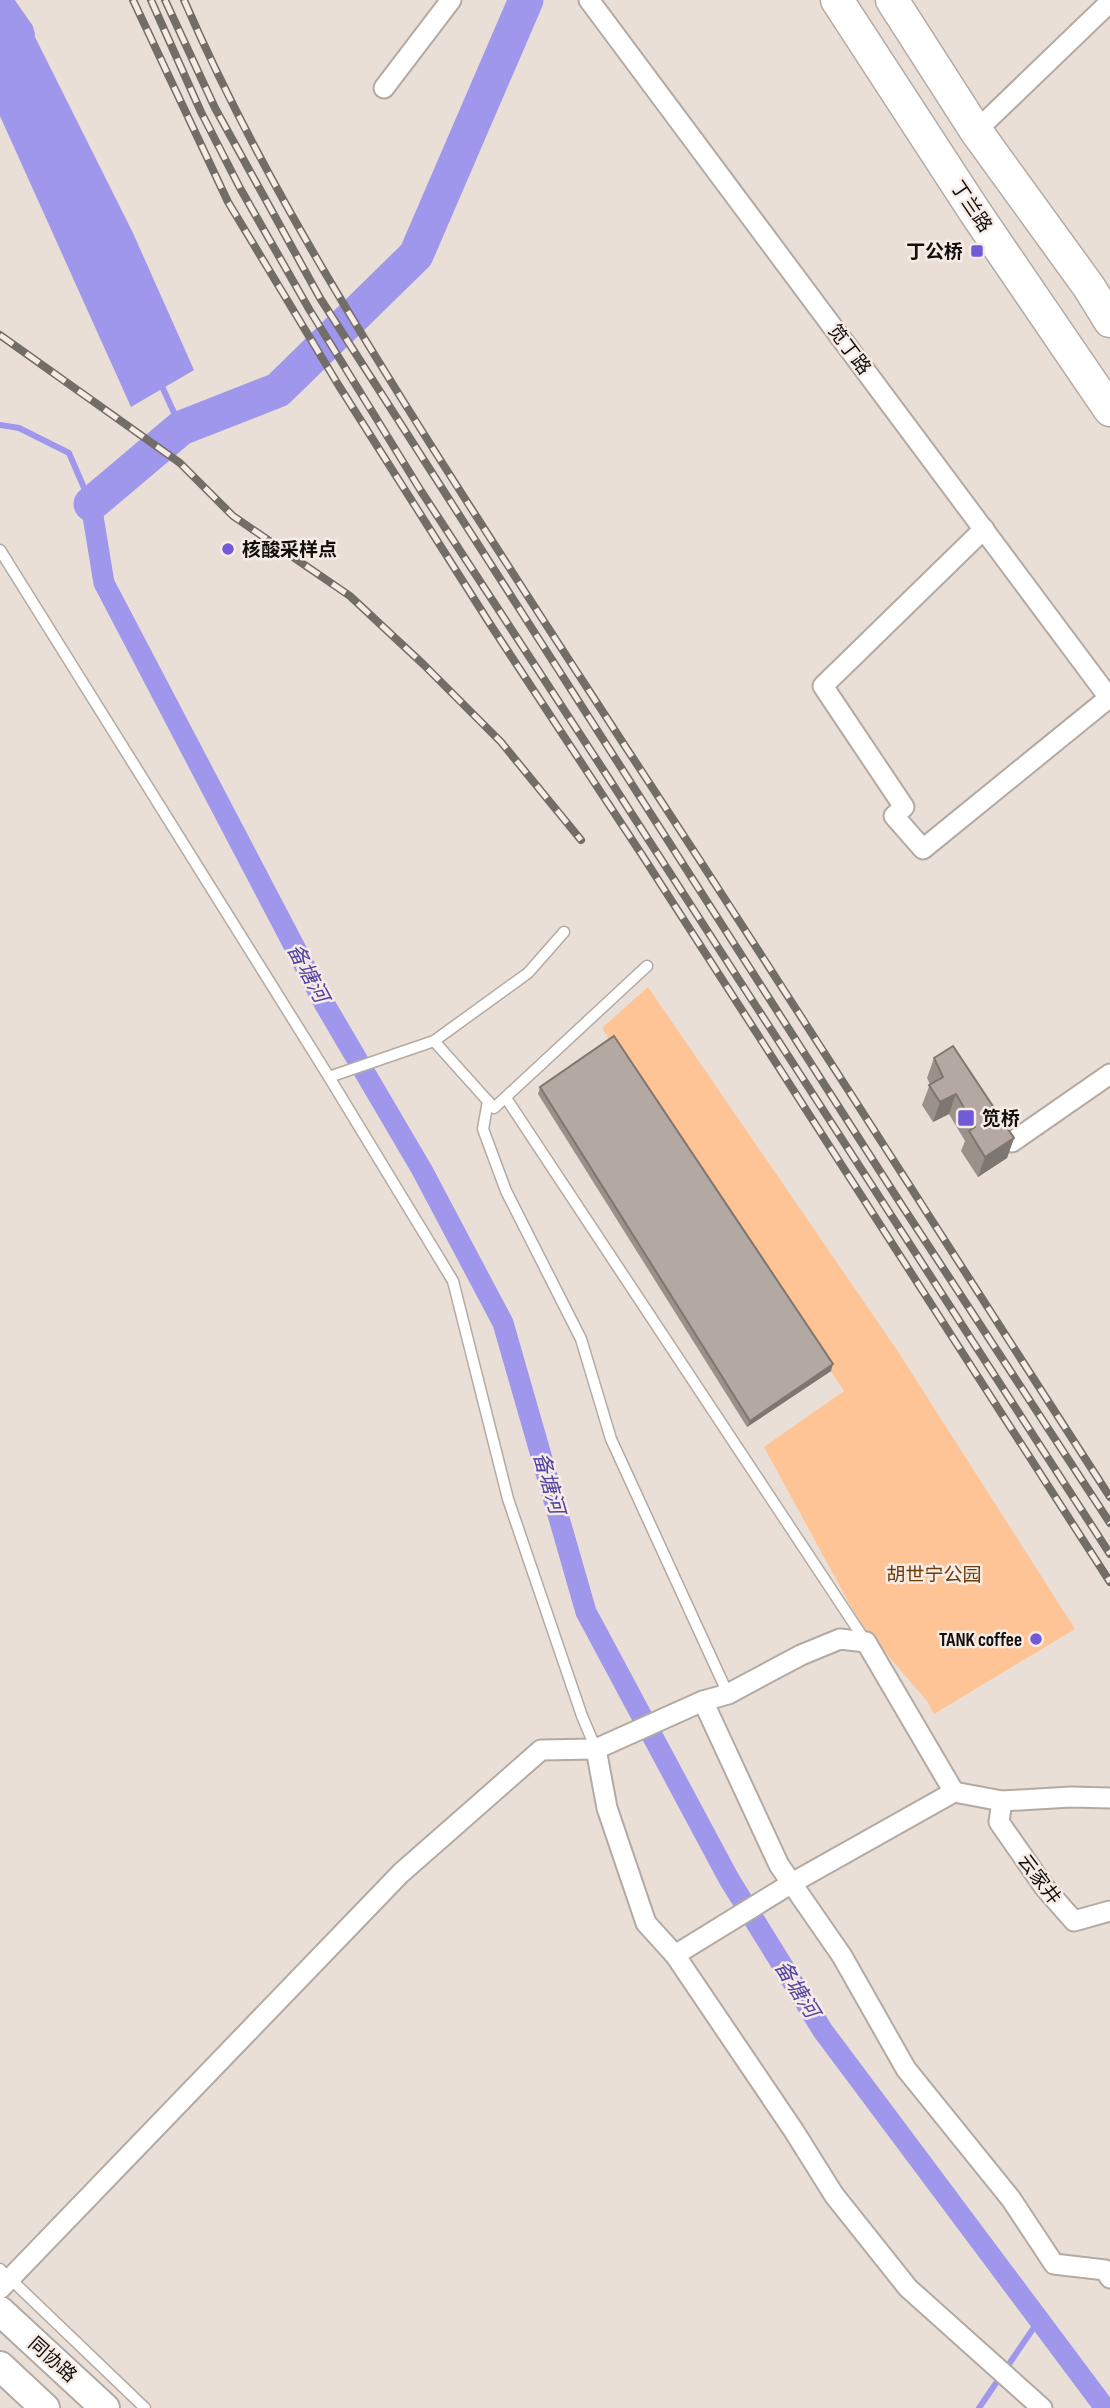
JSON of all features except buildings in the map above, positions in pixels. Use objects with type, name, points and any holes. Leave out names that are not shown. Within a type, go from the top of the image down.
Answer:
[{"type":"main road","name":"丁兰路","points":[[837,0],[975,212],[1110,410]]},
{"type":"main road","points":[[892,0],[976,131],[1110,321]]},
{"type":"main road","name":"同协路","points":[[0,2311],[105,2408]]},
{"type":"main road","points":[[0,2366],[45,2408]]},
{"type":"street","points":[[384,88],[451,0]]},
{"type":"street","name":"笕丁路","points":[[589,0],[1110,698]]},
{"type":"street","points":[[976,131],[1110,2]]},
{"type":"street","points":[[984,529],[823,686],[904,807],[894,816],[923,849],[1110,698]]},
{"type":"street","points":[[1012,1142],[1110,1074]]},
{"type":"street","points":[[3,2279],[401,1873],[541,1750],[600,1746],[703,1700],[728,1694],[800,1655],[840,1639],[866,1642],[954,1792]]},
{"type":"street","points":[[703,1700],[779,1865],[842,1956],[906,2069],[1012,2199],[1054,2264],[1105,2270],[1110,2278]]},
{"type":"street","points":[[600,1746],[607,1808],[646,1923],[675,1955],[834,2195],[908,2288],[1042,2408]]},
{"type":"street","points":[[675,1955],[792,1884],[954,1792],[1002,1801],[1110,1798]]},
{"type":"street","name":"云家井","points":[[1002,1801],[999,1822],[1045,1888],[1074,1921],[1110,1911]]},
{"type":"lane","points":[[0,550],[453,1281],[508,1499],[582,1716],[600,1746]]},
{"type":"lane","points":[[329,1077],[434,1041],[528,973],[564,932]]},
{"type":"lane","points":[[434,1041],[494,1108],[647,966]]},
{"type":"lane","points":[[506,1098],[866,1642]]},
{"type":"lane","points":[[488,1101],[483,1129],[506,1191],[581,1339],[611,1440],[728,1694]]},
{"type":"lane","points":[[3,2279],[145,2408]]},
{"type":"green space","name":"胡世宁公园","points":[[648,987],[899,1353],[1075,1629],[934,1714],[927,1701],[860,1623],[764,1447],[844,1391],[602,1028]]},
{"type":"shaded area","points":[[0,0],[11,0],[30,27],[133,233],[194,370],[131,407],[0,116]]},
{"type":"waterway","points":[[11,0],[32,34]]},
{"type":"waterway","points":[[91,504],[181,428],[278,390],[416,255],[526,0]]},
{"type":"waterway","points":[[160,382],[181,428]]},
{"type":"waterway","points":[[0,425],[19,428],[69,453],[91,504]]},
{"type":"waterway","name":"备塘河","points":[[91,504],[104,583],[324,1003],[422,1170],[503,1323],[586,1612],[729,1879],[823,2031],[1105,2408]]},
{"type":"waterway","points":[[979,2408],[1039,2320]]},
{"type":"railway","points":[[133,0],[228,202],[339,386],[1110,1582]]},
{"type":"railway","points":[[151,0],[201,112],[240,188],[309,309],[421,491],[1110,1554]]},
{"type":"railway","points":[[165,0],[215,108],[320,298],[901,1204],[1110,1523]]},
{"type":"railway","points":[[184,0],[259,155],[374,355],[1110,1497]]},
{"type":"railway","points":[[0,335],[180,463],[233,516],[350,596],[501,742],[581,840]]},
{"type":"place","name":"丁公桥","points":[[977,251]]},
{"type":"place","name":"核酸采样点","points":[[228,549]]},
{"type":"place","name":"笕桥","points":[[966,1118]]},
{"type":"place","name":"TANK coffee","points":[[1036,1639]]}]
